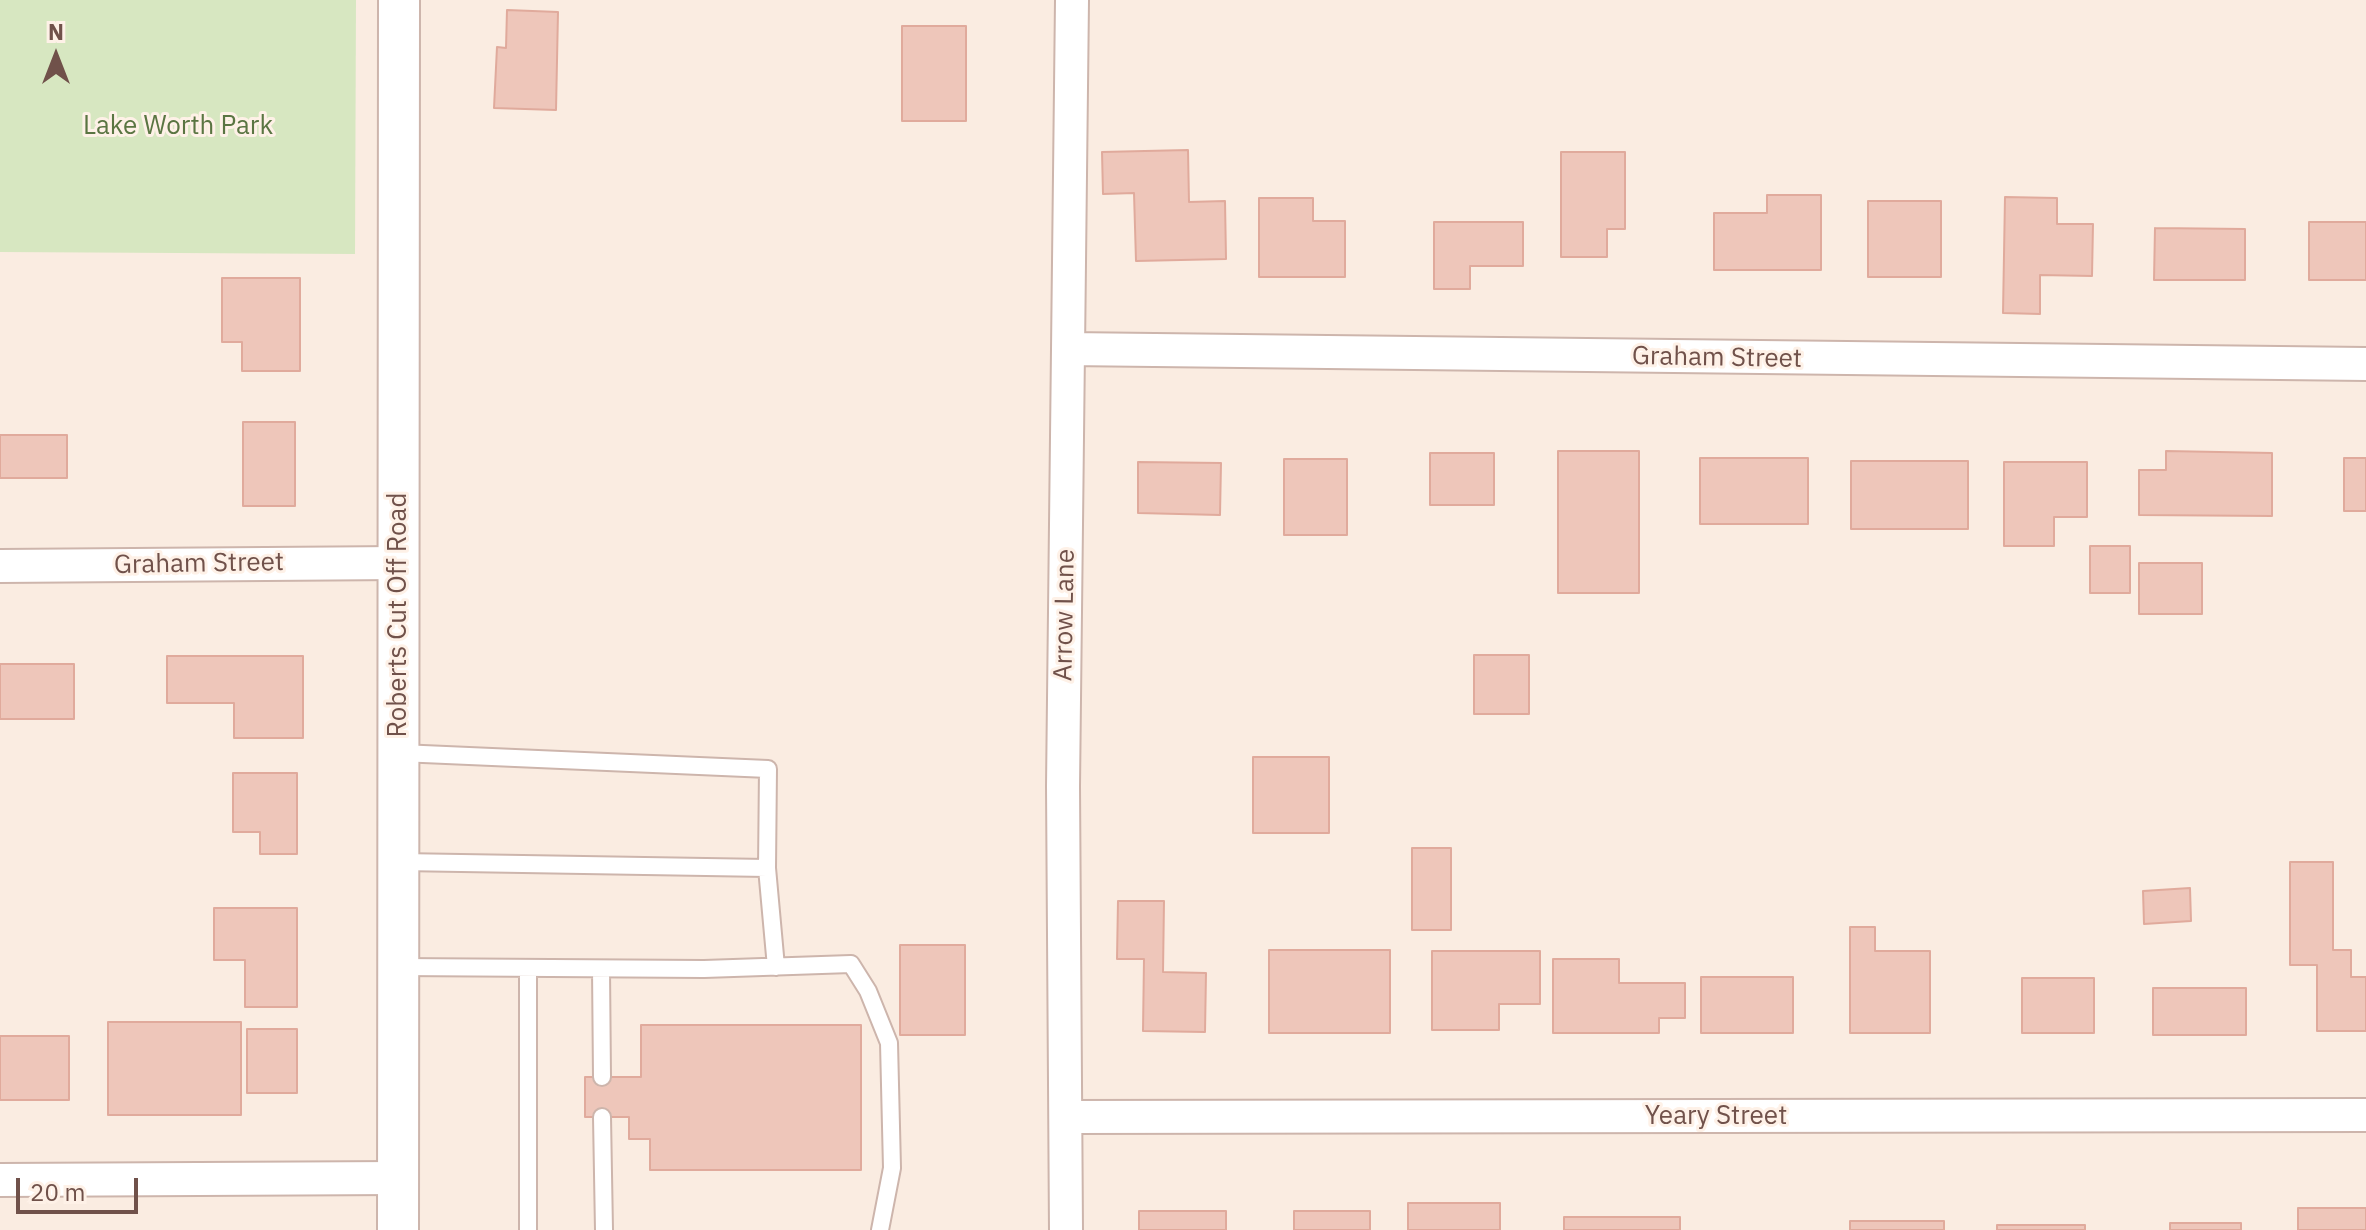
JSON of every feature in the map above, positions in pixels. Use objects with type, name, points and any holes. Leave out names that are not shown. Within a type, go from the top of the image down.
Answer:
[{"type":"street","name":"Roberts Cut Off Road","points":[[398,1230],[399,0]]},
{"type":"street","name":"Arrow Lane","points":[[1066,1230],[1063,786],[1072,0]]},
{"type":"street","name":"Graham Street","points":[[1068,349],[2366,364]]},
{"type":"street","name":"Graham Street","points":[[0,566],[399,563]]},
{"type":"street","name":"Yeary Street","points":[[1066,1117],[2366,1115]]},
{"type":"street","points":[[0,1180],[398,1178]]},
{"type":"lane","points":[[398,753],[768,769],[767,868],[776,967]]},
{"type":"lane","points":[[398,862],[767,868]]},
{"type":"lane","points":[[398,967],[601,969],[851,964],[889,1043],[892,1168],[880,1230]]},
{"type":"lane","points":[[528,969],[528,1230]]},
{"type":"lane","points":[[601,969],[602,1077]]},
{"type":"lane","points":[[602,1117],[604,1230]]},
{"type":"green space","name":"Lake Worth Park","points":[[0,0],[356,0],[355,254],[0,252]]},
{"type":"building","points":[[507,10],[558,12],[556,110],[494,108],[497,47],[506,48]]},
{"type":"building","points":[[902,26],[966,26],[966,121],[902,121]]},
{"type":"building","points":[[1188,150],[1189,202],[1225,201],[1226,259],[1136,261],[1134,193],[1103,194],[1102,152]]},
{"type":"building","points":[[1561,152],[1625,152],[1625,229],[1607,229],[1607,257],[1561,257]]},
{"type":"building","points":[[1767,195],[1821,195],[1821,270],[1714,270],[1714,213],[1767,213]]},
{"type":"building","points":[[2005,197],[2057,198],[2057,224],[2093,224],[2092,276],[2040,275],[2040,314],[2003,313]]},
{"type":"building","points":[[1259,198],[1313,198],[1313,221],[1345,221],[1345,277],[1259,277]]},
{"type":"building","points":[[1868,201],[1941,201],[1941,277],[1868,277]]},
{"type":"building","points":[[1434,222],[1523,222],[1523,266],[1470,266],[1470,289],[1434,289]]},
{"type":"building","points":[[2309,222],[2366,222],[2366,280],[2309,280]]},
{"type":"building","points":[[2155,228],[2245,229],[2245,280],[2154,280]]},
{"type":"building","points":[[222,278],[300,278],[300,371],[242,371],[242,342],[222,342]]},
{"type":"building","points":[[243,422],[295,422],[295,506],[243,506]]},
{"type":"building","points":[[0,435],[67,435],[67,478],[0,478]]},
{"type":"building","points":[[1558,451],[1639,451],[1639,593],[1558,593]]},
{"type":"building","points":[[2166,451],[2272,453],[2272,516],[2139,515],[2139,470],[2166,470]]},
{"type":"building","points":[[1430,453],[1494,453],[1494,505],[1430,505]]},
{"type":"building","points":[[1700,458],[1808,458],[1808,524],[1700,524]]},
{"type":"building","points":[[2344,458],[2366,458],[2366,511],[2344,511]]},
{"type":"building","points":[[1284,459],[1347,459],[1347,535],[1284,535]]},
{"type":"building","points":[[1851,461],[1968,461],[1968,529],[1851,529]]},
{"type":"building","points":[[1138,462],[1221,463],[1220,515],[1138,513]]},
{"type":"building","points":[[2004,462],[2087,462],[2087,517],[2054,517],[2054,546],[2004,546]]},
{"type":"building","points":[[2090,546],[2130,546],[2130,593],[2090,593]]},
{"type":"building","points":[[2139,563],[2202,563],[2202,614],[2139,614]]},
{"type":"building","points":[[1474,655],[1529,655],[1529,714],[1474,714]]},
{"type":"building","points":[[167,656],[303,656],[303,738],[234,738],[234,703],[167,703]]},
{"type":"building","points":[[0,664],[74,664],[74,719],[0,719]]},
{"type":"building","points":[[1253,757],[1329,757],[1329,833],[1253,833]]},
{"type":"building","points":[[233,773],[297,773],[297,854],[260,854],[260,832],[233,832]]},
{"type":"building","points":[[1412,848],[1451,848],[1451,930],[1412,930]]},
{"type":"building","points":[[2290,862],[2333,862],[2333,950],[2351,950],[2351,977],[2366,977],[2366,1031],[2317,1031],[2317,965],[2290,965]]},
{"type":"building","points":[[2190,888],[2191,921],[2144,924],[2143,891]]},
{"type":"building","points":[[1118,901],[1164,901],[1163,972],[1206,973],[1205,1032],[1143,1031],[1144,959],[1117,959]]},
{"type":"building","points":[[214,908],[297,908],[297,1007],[245,1007],[245,960],[214,960]]},
{"type":"building","points":[[1850,927],[1875,927],[1875,951],[1930,951],[1930,1033],[1850,1033]]},
{"type":"building","points":[[900,945],[965,945],[965,1035],[900,1035]]},
{"type":"building","points":[[1269,950],[1390,950],[1390,1033],[1269,1033]]},
{"type":"building","points":[[1432,951],[1540,951],[1540,1004],[1499,1004],[1499,1030],[1432,1030]]},
{"type":"building","points":[[1553,959],[1619,959],[1619,983],[1685,983],[1685,1018],[1659,1018],[1659,1033],[1553,1033]]},
{"type":"building","points":[[1701,977],[1793,977],[1793,1033],[1701,1033]]},
{"type":"building","points":[[2022,978],[2094,978],[2094,1033],[2022,1033]]},
{"type":"building","points":[[2153,988],[2246,988],[2246,1035],[2153,1035]]},
{"type":"building","points":[[108,1022],[241,1022],[241,1115],[108,1115]]},
{"type":"building","points":[[641,1025],[861,1025],[861,1170],[650,1170],[650,1139],[629,1139],[629,1117],[585,1117],[585,1077],[641,1077]]},
{"type":"building","points":[[247,1029],[297,1029],[297,1093],[247,1093]]},
{"type":"building","points":[[0,1036],[69,1036],[69,1100],[0,1100]]},
{"type":"building","points":[[1408,1203],[1500,1203],[1500,1230],[1408,1230]]},
{"type":"building","points":[[2298,1208],[2366,1208],[2366,1230],[2298,1230]]},
{"type":"building","points":[[1139,1211],[1226,1211],[1226,1230],[1139,1230]]},
{"type":"building","points":[[1294,1211],[1370,1211],[1370,1230],[1294,1230]]},
{"type":"building","points":[[1564,1217],[1680,1217],[1680,1230],[1564,1230]]},
{"type":"building","points":[[1850,1221],[1944,1221],[1944,1230],[1850,1230]]},
{"type":"building","points":[[2170,1223],[2241,1223],[2241,1230],[2170,1230]]},
{"type":"building","points":[[1997,1225],[2085,1225],[2085,1230],[1997,1230]]}]
